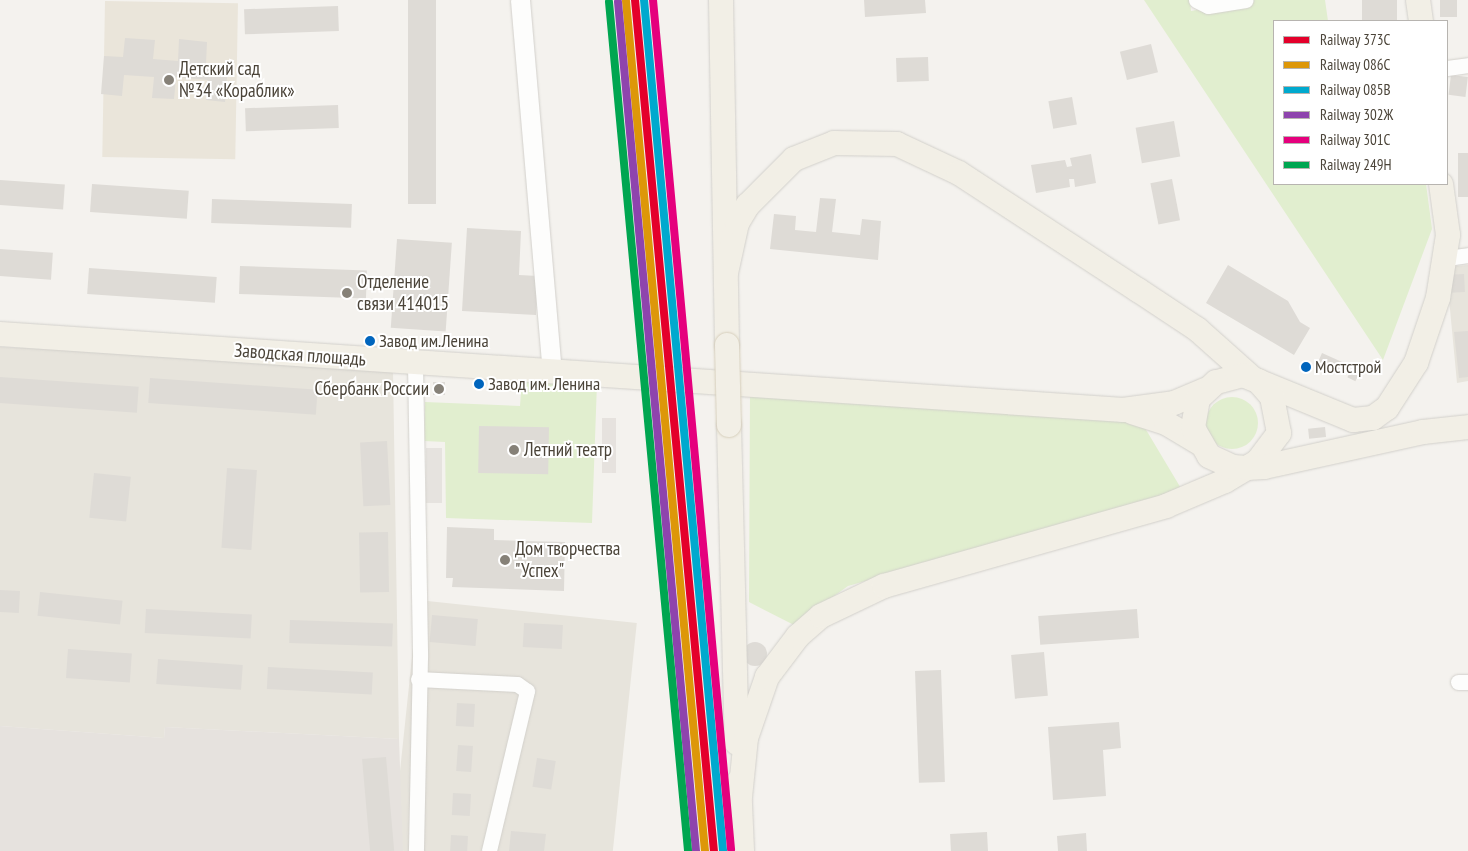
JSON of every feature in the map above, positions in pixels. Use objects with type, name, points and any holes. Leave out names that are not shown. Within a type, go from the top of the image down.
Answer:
[{"type":"main road","points":[[722,0],[727,345],[742,851]]},
{"type":"main road","points":[[1418,0],[1421,20]]},
{"type":"main road","points":[[726,273],[738,223],[748,205],[794,159],[834,143],[897,144],[959,173],[1197,329],[1255,380],[1277,407],[1279,433],[1266,453],[1247,468],[1166,506],[884,586],[821,616],[781,655],[759,695],[746,738],[740,797]]},
{"type":"main road","points":[[1123,410],[1174,403],[1205,390],[1227,377],[1255,380],[1353,420],[1373,418],[1397,397],[1425,338],[1457,257],[1441,185]]},
{"type":"main road","name":"Заводская площадь","points":[[0,334],[415,364],[552,370],[1123,410]]},
{"type":"main road","points":[[1199,443],[1192,428],[1193,411],[1205,390]]},
{"type":"main road","points":[[1123,410],[1157,419],[1199,443],[1220,462],[1247,468],[1423,432],[1468,427]]},
{"type":"street","points":[[520,0],[552,370]]},
{"type":"street","points":[[1196,0],[1208,6],[1246,0]]},
{"type":"street","points":[[1448,68],[1468,65]]},
{"type":"street","points":[[415,364],[418,679],[416,851]]},
{"type":"street","points":[[1353,420],[1423,432]]},
{"type":"street","points":[[418,679],[517,684],[527,691],[489,851]]},
{"type":"shaded area","name":"Детский сад №34 «Кораблик»","points":[[105,1],[238,3],[235,159],[102,157]]},
{"type":"shaded area","points":[[1468,265],[1468,381],[1457,383],[1446,267]]},
{"type":"shaded area","points":[[0,347],[387,363],[393,371],[399,739],[165,727],[164,738],[0,726]]},
{"type":"shaded area","points":[[602,418],[616,418],[616,473],[602,473]]},
{"type":"shaded area","points":[[426,448],[442,448],[442,503],[426,503]]},
{"type":"shaded area","points":[[418,600],[637,623],[613,851],[392,850]]},
{"type":"shaded area","points":[[0,726],[164,738],[165,727],[399,739],[403,851],[0,851]]},
{"type":"green space","points":[[1144,0],[1190,0],[1191,11],[1254,0],[1325,0],[1328,20],[1273,20],[1273,185],[1426,185],[1432,229],[1383,360]]},
{"type":"green space","points":[[522,378],[597,383],[592,523],[446,518],[445,442],[424,441],[425,402],[520,406]]},
{"type":"green space","points":[[750,392],[1142,423],[1182,490],[848,586],[794,625],[749,602]]},
{"type":"green space","points":[[1232,397],[1246,401],[1254,409],[1258,423],[1254,437],[1246,445],[1232,449],[1218,445],[1210,437],[1206,423],[1210,409],[1218,401]]},
{"type":"building","points":[[408,0],[436,0],[436,204],[408,204]]},
{"type":"building","points":[[864,0],[925,0],[926,13],[865,17]]},
{"type":"building","points":[[1362,0],[1397,0],[1397,20],[1362,20]]},
{"type":"building","points":[[1440,0],[1457,0],[1457,17],[1440,17]]},
{"type":"building","points":[[338,6],[339,31],[245,34],[244,9]]},
{"type":"building","points":[[125,38],[155,40],[153,59],[178,61],[179,39],[207,42],[206,64],[228,66],[225,102],[206,100],[208,80],[176,77],[174,99],[152,98],[154,77],[124,75],[122,96],[101,94],[104,56],[123,57]]},
{"type":"building","points":[[1151,44],[1158,72],[1127,80],[1120,52]]},
{"type":"building","points":[[928,57],[929,81],[897,82],[896,58]]},
{"type":"building","points":[[1451,75],[1468,77],[1465,97],[1449,95]]},
{"type":"building","points":[[1072,97],[1077,125],[1053,129],[1048,101]]},
{"type":"building","points":[[338,105],[339,128],[246,131],[245,108]]},
{"type":"building","points":[[1174,121],[1180,156],[1142,163],[1136,128]]},
{"type":"building","points":[[1458,153],[1468,153],[1468,197],[1458,197]]},
{"type":"building","points":[[1091,154],[1096,183],[1075,187],[1074,179],[1069,179],[1070,187],[1036,193],[1031,165],[1065,160],[1067,167],[1072,166],[1070,158]]},
{"type":"building","points":[[1172,179],[1180,220],[1158,224],[1150,183]]},
{"type":"building","points":[[0,180],[65,185],[63,209],[0,205]]},
{"type":"building","points":[[92,184],[189,191],[187,219],[90,212]]},
{"type":"building","points":[[820,198],[836,199],[832,232],[860,235],[862,219],[881,221],[878,260],[770,249],[774,214],[796,216],[795,230],[816,232]]},
{"type":"building","points":[[212,199],[352,204],[351,228],[211,223]]},
{"type":"building","points":[[467,228],[521,231],[519,275],[538,276],[536,315],[462,311]]},
{"type":"building","points":[[397,239],[452,243],[446,332],[391,328]]},
{"type":"building","points":[[0,249],[53,253],[51,280],[0,276]]},
{"type":"building","points":[[1228,265],[1288,301],[1300,322],[1310,328],[1294,355],[1206,303]]},
{"type":"building","points":[[240,266],[367,270],[366,298],[239,294]]},
{"type":"building","points":[[89,268],[217,277],[215,303],[87,294]]},
{"type":"building","points":[[1464,274],[1465,292],[1450,293],[1449,275]]},
{"type":"building","points":[[1468,331],[1468,377],[1459,378],[1454,332]]},
{"type":"building","points":[[1322,353],[1342,362],[1337,374],[1317,365]]},
{"type":"building","points":[[1351,370],[1359,374],[1355,381],[1347,377]]},
{"type":"building","points":[[0,377],[139,387],[137,413],[0,403]]},
{"type":"building","points":[[150,378],[318,390],[316,415],[148,403]]},
{"type":"building","name":"Сбербанк России","points":[[433,382],[445,382],[445,395],[433,395]]},
{"type":"building","name":"Летний театр","points":[[479,426],[549,427],[548,474],[478,473]]},
{"type":"building","points":[[1325,427],[1326,437],[1309,439],[1308,429]]},
{"type":"building","points":[[387,441],[390,505],[363,506],[360,442]]},
{"type":"building","points":[[227,468],[257,470],[251,550],[221,548]]},
{"type":"building","points":[[94,473],[131,477],[126,522],[89,518]]},
{"type":"building","name":"Дом творчества \"Успех\"","points":[[447,527],[494,529],[494,540],[565,542],[564,591],[452,587],[453,578],[446,578]]},
{"type":"building","points":[[388,532],[389,592],[360,592],[359,533]]},
{"type":"building","points":[[0,590],[20,591],[19,613],[0,612]]},
{"type":"building","points":[[40,592],[123,601],[120,625],[37,616]]},
{"type":"building","points":[[146,609],[252,615],[251,639],[145,633]]},
{"type":"building","points":[[1137,609],[1139,638],[1040,645],[1038,616]]},
{"type":"building","points":[[432,615],[478,619],[475,646],[430,642]]},
{"type":"building","points":[[290,620],[393,624],[392,647],[289,643]]},
{"type":"building","points":[[524,623],[563,625],[562,649],[523,647]]},
{"type":"building","points":[[755,642],[763,646],[767,654],[763,662],[755,666],[747,662],[743,654],[747,646]]},
{"type":"building","points":[[68,649],[132,653],[130,682],[66,678]]},
{"type":"building","points":[[1044,652],[1048,696],[1015,699],[1011,655]]},
{"type":"building","points":[[158,659],[243,665],[241,690],[156,684]]},
{"type":"building","points":[[268,667],[373,672],[372,694],[267,689]]},
{"type":"building","points":[[941,670],[945,782],[919,783],[915,671]]},
{"type":"building","points":[[457,703],[475,704],[474,727],[456,726]]},
{"type":"building","points":[[1119,722],[1121,748],[1103,750],[1106,796],[1053,800],[1048,727]]},
{"type":"building","points":[[458,745],[473,746],[471,772],[456,771]]},
{"type":"building","points":[[386,757],[394,851],[370,851],[362,759]]},
{"type":"building","points":[[537,758],[556,761],[551,790],[532,787]]},
{"type":"building","points":[[453,793],[471,794],[470,816],[452,815]]},
{"type":"building","points":[[511,831],[546,834],[544,851],[509,851]]},
{"type":"building","points":[[987,832],[988,851],[951,851],[950,834]]},
{"type":"building","points":[[1086,833],[1087,851],[1058,851],[1057,836]]},
{"type":"building","points":[[451,835],[468,836],[467,851],[450,851]]},
{"type":"rail line","name":"373C","points":[[635,0],[714,851]]},
{"type":"rail line","name":"085В","points":[[644,0],[723,850]]},
{"type":"rail line","name":"301С","points":[[653,0],[731,849]]},
{"type":"rail line","name":"086С","points":[[626,1],[705,851]]},
{"type":"rail line","name":"249Н","points":[[609,2],[688,851]]},
{"type":"rail line","name":"302Ж","points":[[618,2],[696,851]]},
{"type":"place","name":"Детский сад №34 «Кораблик»","points":[[169,80]]},
{"type":"place","name":"Отделение связи 414015","points":[[347,293]]},
{"type":"place","name":"Завод им.Ленина","points":[[370,341]]},
{"type":"place","name":"Мостстрой","points":[[1306,367]]},
{"type":"place","name":"Завод им. Ленина","points":[[479,384]]},
{"type":"place","name":"Сбербанк России","points":[[439,389]]},
{"type":"place","name":"Летний театр","points":[[514,450]]},
{"type":"place","name":"Дом творчества \"Успех\"","points":[[505,560]]}]
